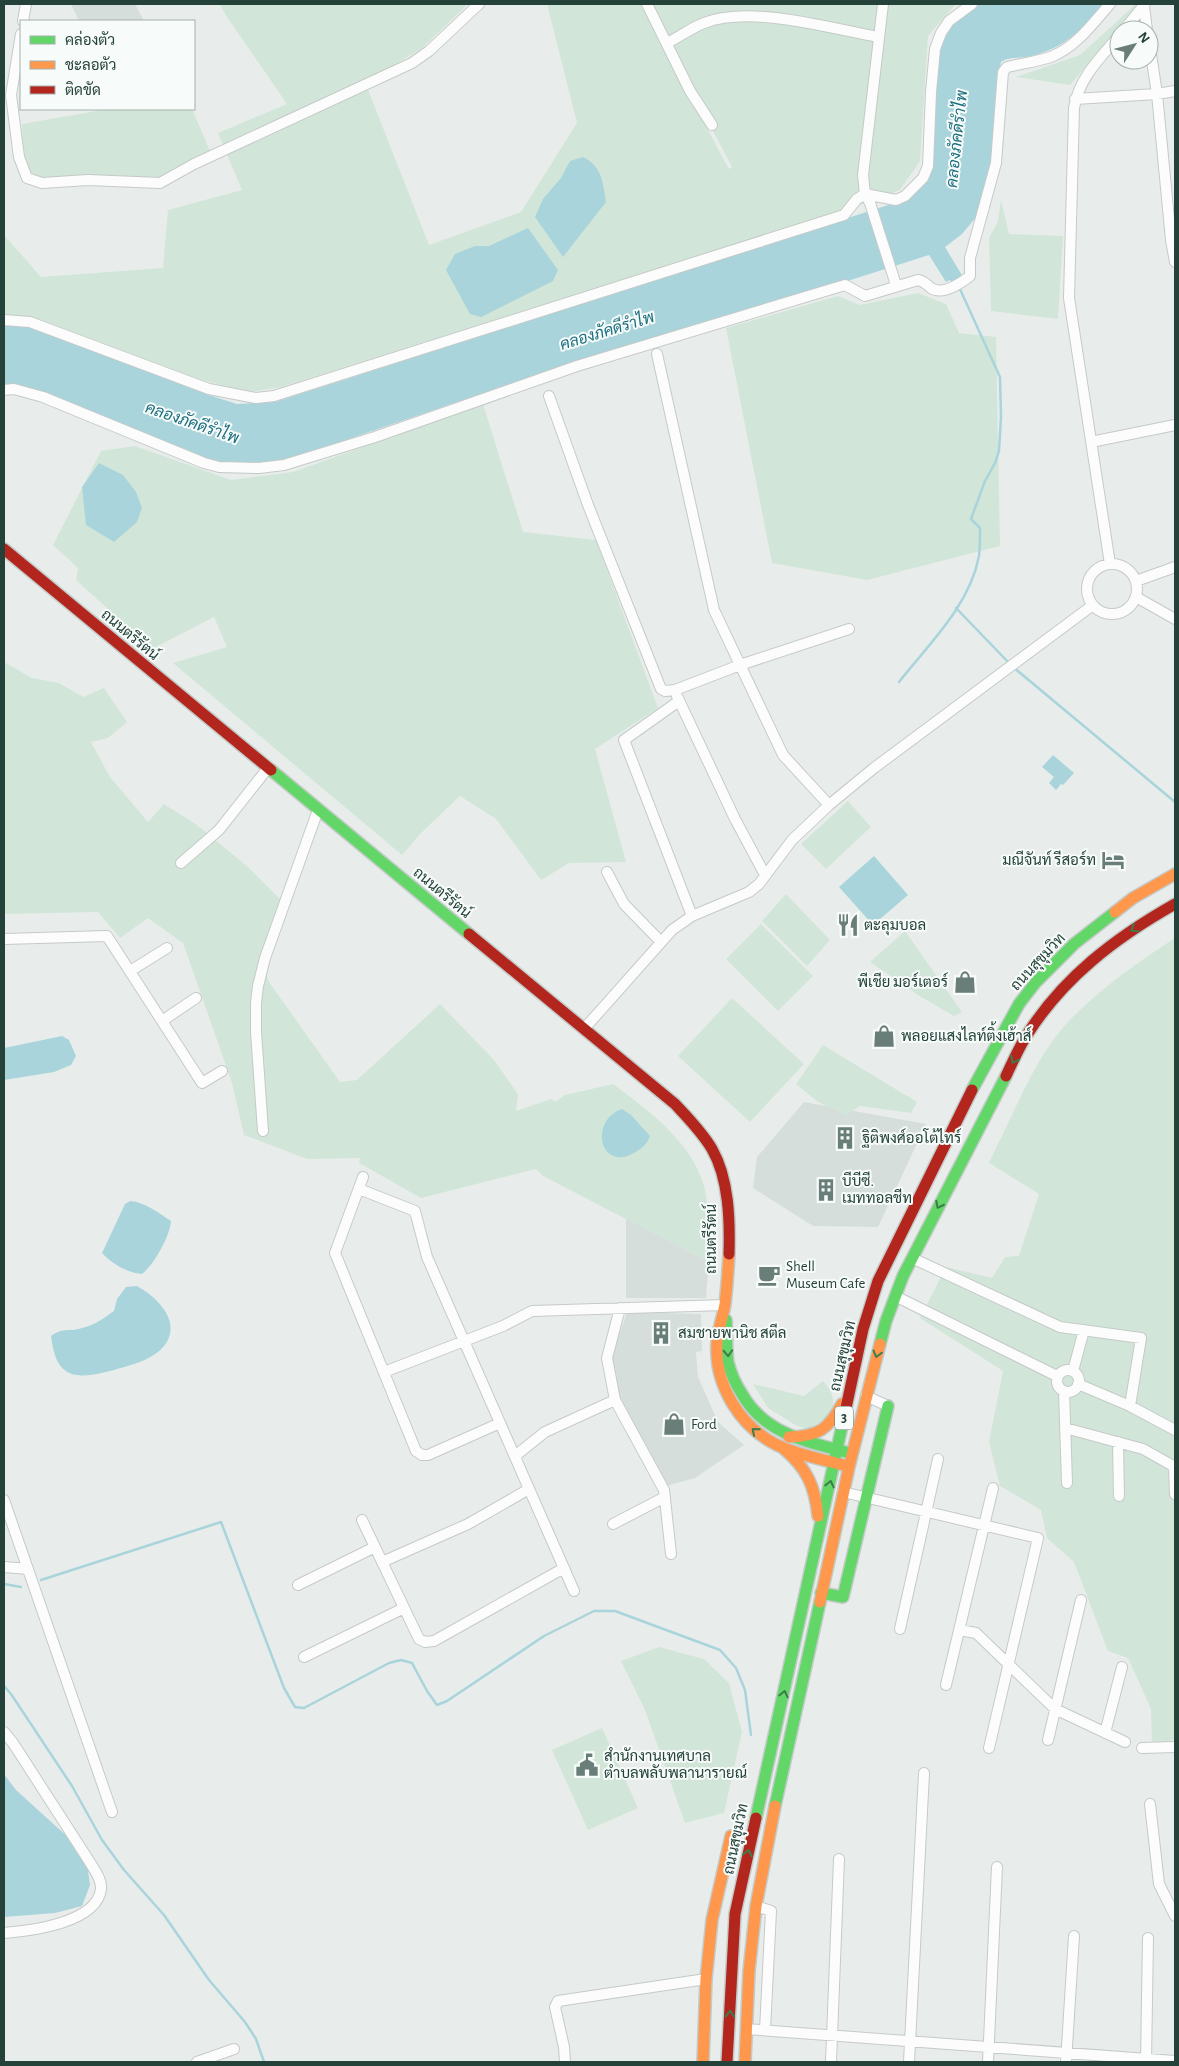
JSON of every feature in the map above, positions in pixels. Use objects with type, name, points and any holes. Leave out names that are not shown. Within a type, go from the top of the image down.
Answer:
[{"type":"main road","name":"ถนนตรีรัตน์","points":[[4,549],[674,1104],[703,1134],[718,1163],[729,1211],[724,1304],[728,1360],[741,1394],[763,1422],[779,1433],[852,1454]]},
{"type":"main road","name":"ถนนตรีรัตน์","points":[[4,557],[24,566]]},
{"type":"main road","name":"ถนนสุขุมวิท","points":[[727,2062],[735,1914],[863,1329],[878,1282],[1003,1031],[1036,982],[1074,944],[1126,903],[1175,874]]},
{"type":"main road","name":"ถนนสุขุมวิท","points":[[744,2062],[749,1972],[756,1906],[766,1849],[843,1492],[886,1321],[903,1276],[1025,1038],[1050,1003],[1079,972],[1114,942],[1175,904]]},
{"type":"main road","points":[[944,1149],[964,1156]]},
{"type":"main road","name":"ถนนตรีรัตน์","points":[[724,1304],[717,1341],[717,1362],[722,1383],[742,1419],[756,1432],[784,1448],[849,1467]]},
{"type":"main road","points":[[789,1437],[805,1437],[822,1432],[837,1415],[851,1387]]},
{"type":"main road","points":[[821,1594],[843,1597],[888,1406]]},
{"type":"main road","points":[[784,1448],[804,1467],[814,1486],[817,1498],[818,1537]]},
{"type":"main road","points":[[703,2062],[706,1979],[712,1920],[731,1836]]},
{"type":"street","points":[[23,20],[26,4]]},
{"type":"street","points":[[20,40],[11,95],[19,157],[27,178],[42,183],[88,180],[160,183],[212,155],[412,63],[429,51],[478,4]]},
{"type":"street","points":[[647,4],[690,91],[712,125]]},
{"type":"street","points":[[884,4],[878,37],[863,175],[865,194],[870,204],[894,281]]},
{"type":"street","points":[[4,320],[30,322],[209,389],[256,398],[274,396],[844,215],[857,199],[865,194],[896,200],[905,196],[922,178],[928,166],[934,49],[949,21],[972,4]]},
{"type":"street","points":[[4,390],[14,389],[43,397],[204,463],[219,467],[259,468],[284,465],[366,440],[577,366],[845,285],[865,296],[894,281],[922,280],[932,289],[943,291],[970,276],[970,258],[996,163],[1003,72],[1007,67],[1053,56],[1067,48],[1080,38],[1110,4]]},
{"type":"street","points":[[1132,20],[1145,5]]},
{"type":"street","points":[[1145,5],[1146,20]]},
{"type":"street","points":[[667,43],[704,23],[734,16],[766,17],[878,37]]},
{"type":"street","points":[[1109,48],[1085,77],[1075,99],[1069,298],[1110,564]]},
{"type":"street","points":[[1153,70],[1175,262]]},
{"type":"street","points":[[1075,99],[1157,94],[1175,91]]},
{"type":"street","points":[[657,354],[714,610],[783,755],[828,805]]},
{"type":"street","points":[[548,396],[656,681],[663,691],[675,690],[740,665],[849,629]]},
{"type":"street","points":[[1091,442],[1175,425]]},
{"type":"street","points":[[1110,564],[1120,565],[1127,569],[1136,581],[1136,597],[1131,606],[1124,612],[1115,614],[1107,614],[1092,605],[1088,597],[1088,580],[1093,572],[1101,566],[1110,564]]},
{"type":"street","points":[[1136,581],[1175,566]]},
{"type":"street","points":[[1136,597],[1175,619]]},
{"type":"street","points":[[584,1029],[672,930],[692,916],[749,892],[759,884],[792,840],[828,805],[1003,670],[1092,605]]},
{"type":"street","points":[[675,690],[735,819],[765,875]]},
{"type":"street","points":[[679,701],[624,740],[692,916]]},
{"type":"street","points":[[181,863],[219,830],[268,768]]},
{"type":"street","points":[[263,1131],[256,1032],[258,986],[265,958],[318,810]]},
{"type":"street","points":[[607,872],[624,904],[661,942]]},
{"type":"street","points":[[4,939],[107,936],[202,1083],[222,1071]]},
{"type":"street","points":[[130,971],[167,948]]},
{"type":"street","points":[[162,1021],[196,998]]},
{"type":"street","points":[[363,1178],[335,1253],[416,1451],[422,1455],[428,1455],[500,1423]]},
{"type":"street","points":[[359,1189],[415,1211],[427,1257],[574,1591]]},
{"type":"street","points":[[912,1258],[1060,1327],[1141,1338],[1130,1406]]},
{"type":"street","points":[[896,1296],[1057,1376]]},
{"type":"street","points":[[384,1372],[503,1326],[532,1311],[724,1304]]},
{"type":"street","points":[[620,1308],[607,1358],[615,1400],[664,1490],[671,1554]]},
{"type":"street","points":[[1073,1371],[1084,1330]]},
{"type":"street","points":[[1057,1376],[1062,1371],[1073,1371]]},
{"type":"street","points":[[1057,1376],[1058,1386],[1064,1391],[1074,1390],[1078,1384],[1078,1377],[1073,1371]]},
{"type":"street","points":[[1078,1384],[1130,1406],[1175,1430]]},
{"type":"street","points":[[1064,1391],[1067,1484]]},
{"type":"street","points":[[866,1396],[888,1406]]},
{"type":"street","points":[[515,1456],[545,1432],[615,1400]]},
{"type":"street","points":[[1065,1428],[1143,1449],[1174,1467],[1175,1494]]},
{"type":"street","points":[[1118,1442],[1120,1496]]},
{"type":"street","points":[[900,1629],[938,1459]]},
{"type":"street","points":[[946,1685],[993,1488]]},
{"type":"street","points":[[382,1562],[468,1524],[530,1489]]},
{"type":"street","points":[[843,1492],[1038,1538],[989,1748]]},
{"type":"street","points":[[613,1524],[665,1498]]},
{"type":"street","points":[[4,1500],[112,1812]]},
{"type":"street","points":[[362,1520],[419,1639],[425,1642],[434,1640],[564,1568]]},
{"type":"street","points":[[298,1585],[375,1546]]},
{"type":"street","points":[[4,1567],[28,1569]]},
{"type":"street","points":[[1048,1740],[1081,1600]]},
{"type":"street","points":[[304,1657],[404,1608]]},
{"type":"street","points":[[959,1630],[976,1633],[1055,1709],[1125,1742]]},
{"type":"street","points":[[1105,1733],[1122,1668]]},
{"type":"street","points":[[4,1732],[13,1743],[101,1882],[101,1890],[96,1900],[86,1912],[68,1920],[23,1931],[4,1932]]},
{"type":"street","points":[[1142,1748],[1175,1747]]},
{"type":"street","points":[[909,2062],[924,1773]]},
{"type":"street","points":[[1150,1804],[1159,1884],[1175,1916]]},
{"type":"street","points":[[831,2062],[839,1859]]},
{"type":"street","points":[[988,2062],[997,1867]]},
{"type":"street","points":[[756,1906],[771,1911],[765,2030]]},
{"type":"street","points":[[1067,2058],[1074,1936]]},
{"type":"street","points":[[1146,2060],[1148,1938]]},
{"type":"street","points":[[565,2062],[564,2047],[555,2007],[558,2001],[706,1979]]},
{"type":"street","points":[[746,2029],[988,2047],[1067,2058],[1175,2062]]},
{"type":"street","points":[[197,2062],[234,2049]]},
{"type":"shaded area","points":[[71,4],[135,4],[143,20],[79,20]]},
{"type":"shaded area","points":[[804,1102],[926,1124],[878,1227],[813,1226],[753,1188],[757,1157]]},
{"type":"shaded area","points":[[626,1218],[709,1262],[706,1298],[626,1298]]},
{"type":"shaded area","points":[[627,1312],[701,1314],[702,1351],[696,1352],[698,1377],[718,1422],[744,1445],[695,1478],[666,1486],[619,1398],[612,1356]]},
{"type":"green space","points":[[220,4],[468,4],[421,49],[365,82],[429,245],[521,212],[577,123],[547,4],[640,4],[729,169],[732,167],[646,4],[956,4],[928,36],[920,161],[900,190],[860,205],[281,387],[249,392],[202,380],[39,319],[4,315],[4,235],[41,277],[163,268],[168,210],[242,190],[218,133],[287,104]]},
{"type":"green space","points":[[1136,4],[1139,4],[1125,20],[1118,20]]},
{"type":"green space","points":[[1109,29],[1109,39],[1070,85],[1016,77],[1080,55]]},
{"type":"green space","points":[[102,110],[192,110],[210,151],[159,180],[41,180],[30,175],[23,152],[22,124]]},
{"type":"green space","points":[[1001,200],[1009,234],[1063,236],[1058,319],[991,311],[989,238],[998,221]]},
{"type":"green space","points":[[918,293],[946,304],[959,333],[996,337],[1000,546],[867,580],[772,563],[726,328],[838,296],[860,305]]},
{"type":"green space","points":[[483,404],[523,532],[596,540],[658,708],[595,749],[626,862],[569,863],[541,880],[496,819],[460,796],[420,834],[402,855],[173,663],[227,647],[214,617],[152,649],[76,580],[78,568],[53,545],[101,451],[135,446],[231,480],[293,472]]},
{"type":"green space","points":[[4,662],[32,678],[59,683],[83,697],[104,688],[127,722],[108,738],[91,742],[110,777],[148,822],[164,804],[197,825],[248,867],[282,901],[262,961],[269,982],[340,1082],[357,1080],[440,1004],[494,1060],[518,1094],[516,1111],[551,1099],[555,1102],[565,1095],[613,1084],[654,1116],[690,1155],[698,1170],[706,1195],[709,1262],[543,1176],[536,1169],[421,1198],[359,1163],[360,1158],[307,1159],[244,1135],[232,1083],[183,943],[148,918],[120,938],[98,912],[4,914]]},
{"type":"green space","points":[[848,801],[871,827],[826,869],[801,844]]},
{"type":"green space","points":[[786,894],[830,940],[807,966],[762,921]]},
{"type":"green space","points":[[761,924],[813,976],[778,1011],[726,959]]},
{"type":"green space","points":[[905,931],[962,1012],[954,1016],[921,997],[870,962]]},
{"type":"green space","points":[[1175,938],[1175,1739],[1152,1748],[1151,1709],[1128,1658],[1108,1651],[1074,1562],[1047,1538],[1041,1510],[1000,1486],[989,1442],[1003,1371],[920,1318],[946,1267],[992,1278],[1005,1257],[1019,1256],[1039,1194],[989,1163],[1018,1102],[1035,1068],[1055,1037],[1067,1023],[1105,988]]},
{"type":"green space","points":[[732,998],[804,1064],[750,1122],[678,1056]]},
{"type":"green space","points":[[823,1045],[917,1102],[911,1113],[860,1106],[847,1115],[818,1102],[796,1084]]},
{"type":"green space","points":[[823,1381],[832,1396],[832,1413],[809,1429],[797,1426],[768,1408],[753,1384],[804,1396]]},
{"type":"green space","points":[[659,1647],[704,1659],[729,1683],[742,1732],[724,1813],[685,1823],[645,1710],[621,1661]]},
{"type":"green space","points":[[602,1728],[638,1808],[588,1830],[552,1750]]},
{"type":"water","name":"คลองภัคดีรำไพ","points":[[977,4],[1104,4],[1080,30],[1054,48],[1032,56],[1008,59],[1001,62],[998,76],[994,164],[977,216],[962,234],[945,247],[963,277],[952,283],[950,280],[946,282],[929,255],[678,335],[601,353],[287,460],[250,464],[206,461],[34,389],[4,385],[4,325],[19,323],[56,334],[209,395],[237,404],[275,402],[907,199],[921,188],[929,173],[932,97],[942,40],[954,21],[965,11]]},
{"type":"water","points":[[583,157],[598,170],[606,202],[563,257],[535,217],[543,199],[561,178],[570,161]]},
{"type":"water","points":[[528,228],[558,270],[553,281],[481,317],[470,314],[446,270],[455,254],[475,246],[489,246]]},
{"type":"water","points":[[99,463],[123,475],[136,492],[142,508],[137,522],[114,542],[86,525],[82,487]]},
{"type":"water","points":[[1053,755],[1074,773],[1056,790],[1049,783],[1054,777],[1042,767]]},
{"type":"water","points":[[874,856],[908,895],[873,925],[839,887]]},
{"type":"water","points":[[62,1036],[69,1040],[76,1056],[71,1065],[54,1072],[4,1080],[4,1048]]},
{"type":"water","points":[[622,1109],[631,1115],[650,1136],[642,1148],[622,1157],[613,1156],[606,1150],[602,1142],[602,1133],[605,1123],[612,1115]]},
{"type":"water","points":[[130,1201],[157,1211],[171,1221],[161,1250],[142,1274],[120,1267],[102,1253],[125,1204]]},
{"type":"water","points":[[137,1286],[159,1303],[169,1319],[171,1328],[169,1337],[160,1351],[129,1366],[89,1375],[72,1374],[62,1368],[54,1353],[51,1336],[63,1330],[77,1329],[99,1321],[114,1311],[117,1299],[126,1287]]},
{"type":"water","points":[[4,1774],[16,1790],[70,1839],[87,1863],[90,1885],[82,1906],[55,1913],[4,1917]]},
{"type":"waterway","points":[[899,682],[947,623],[967,591],[974,574],[980,549],[980,528],[971,519],[985,481],[999,451],[1001,417],[1000,377],[959,287]]},
{"type":"waterway","points":[[956,608],[1009,663]]},
{"type":"waterway","points":[[1013,667],[1175,802]]},
{"type":"waterway","points":[[41,1580],[221,1522],[284,1688],[295,1707],[304,1708],[389,1663],[401,1660],[412,1663],[437,1705],[447,1701],[544,1636],[594,1611],[615,1611],[720,1650],[736,1668],[745,1690],[751,1735]]},
{"type":"waterway","points":[[4,1584],[21,1587]]},
{"type":"waterway","points":[[4,1686],[72,1786],[102,1840],[124,1870],[164,1915],[209,1980],[245,2022],[256,2039],[264,2062]]},
{"type":"traffic: fast","points":[[271,770],[469,934]]},
{"type":"traffic: fast","points":[[972,1090],[1019,1004],[1036,982],[1074,944],[1115,912]]},
{"type":"traffic: fast","points":[[880,1344],[886,1321],[903,1276],[1006,1076]]},
{"type":"traffic: fast","points":[[726,1320],[729,1366],[738,1387],[751,1407],[762,1418],[787,1434],[801,1440],[846,1452]]},
{"type":"traffic: fast","points":[[821,1593],[843,1597],[888,1406]]},
{"type":"traffic: fast","points":[[756,1818],[846,1408]]},
{"type":"traffic: fast","points":[[775,1806],[820,1602]]},
{"type":"traffic: slow","points":[[1115,912],[1133,898],[1175,874]]},
{"type":"traffic: slow","points":[[729,1254],[725,1304],[717,1342],[717,1358],[725,1388],[732,1402],[751,1427],[777,1445],[801,1454],[843,1465]]},
{"type":"traffic: slow","points":[[820,1602],[849,1467],[880,1344]]},
{"type":"traffic: slow","points":[[789,1437],[808,1435],[821,1430],[832,1420],[842,1404]]},
{"type":"traffic: slow","points":[[784,1449],[799,1463],[804,1471],[815,1496],[818,1516]]},
{"type":"traffic: slow","points":[[745,2062],[749,1971],[756,1906],[775,1806]]},
{"type":"traffic: slow","points":[[703,2062],[706,1979],[712,1920],[731,1836]]},
{"type":"traffic: jam","points":[[4,549],[271,770]]},
{"type":"traffic: jam","points":[[1006,1076],[1022,1043],[1040,1016],[1073,978],[1091,961],[1131,931],[1175,904]]},
{"type":"traffic: jam","points":[[469,934],[675,1104],[699,1131],[712,1149],[722,1173],[729,1214],[729,1254]]},
{"type":"traffic: jam","points":[[846,1408],[863,1329],[878,1281],[972,1090]]},
{"type":"traffic: jam","points":[[727,2062],[735,1914],[756,1818]]},
{"type":"place","name":"มณีจันท์ รีสอร์ท","points":[[1113,860]]},
{"type":"place","name":"ตะลุมบอล","points":[[848,925]]},
{"type":"place","name":"พีเชีย มอร์เตอร์","points":[[965,982]]},
{"type":"place","name":"พลอยแสงไลท์ติ้งเฮ้าส์","points":[[884,1036]]},
{"type":"place","name":"ฐิติพงศ์ออโต้ไทร์","points":[[845,1138]]},
{"type":"place","name":"บีบีซี. เมททอลชีท","points":[[826,1190]]},
{"type":"place","name":"Shell Museum Cafe","points":[[769,1275]]},
{"type":"place","name":"สมชายพานิช สตีล","points":[[661,1333]]},
{"type":"place","name":"Ford","points":[[674,1424]]},
{"type":"place","name":"สำนักงานเทศบาล ตำบลพลับพลานารายณ์","points":[[587,1765]]}]
